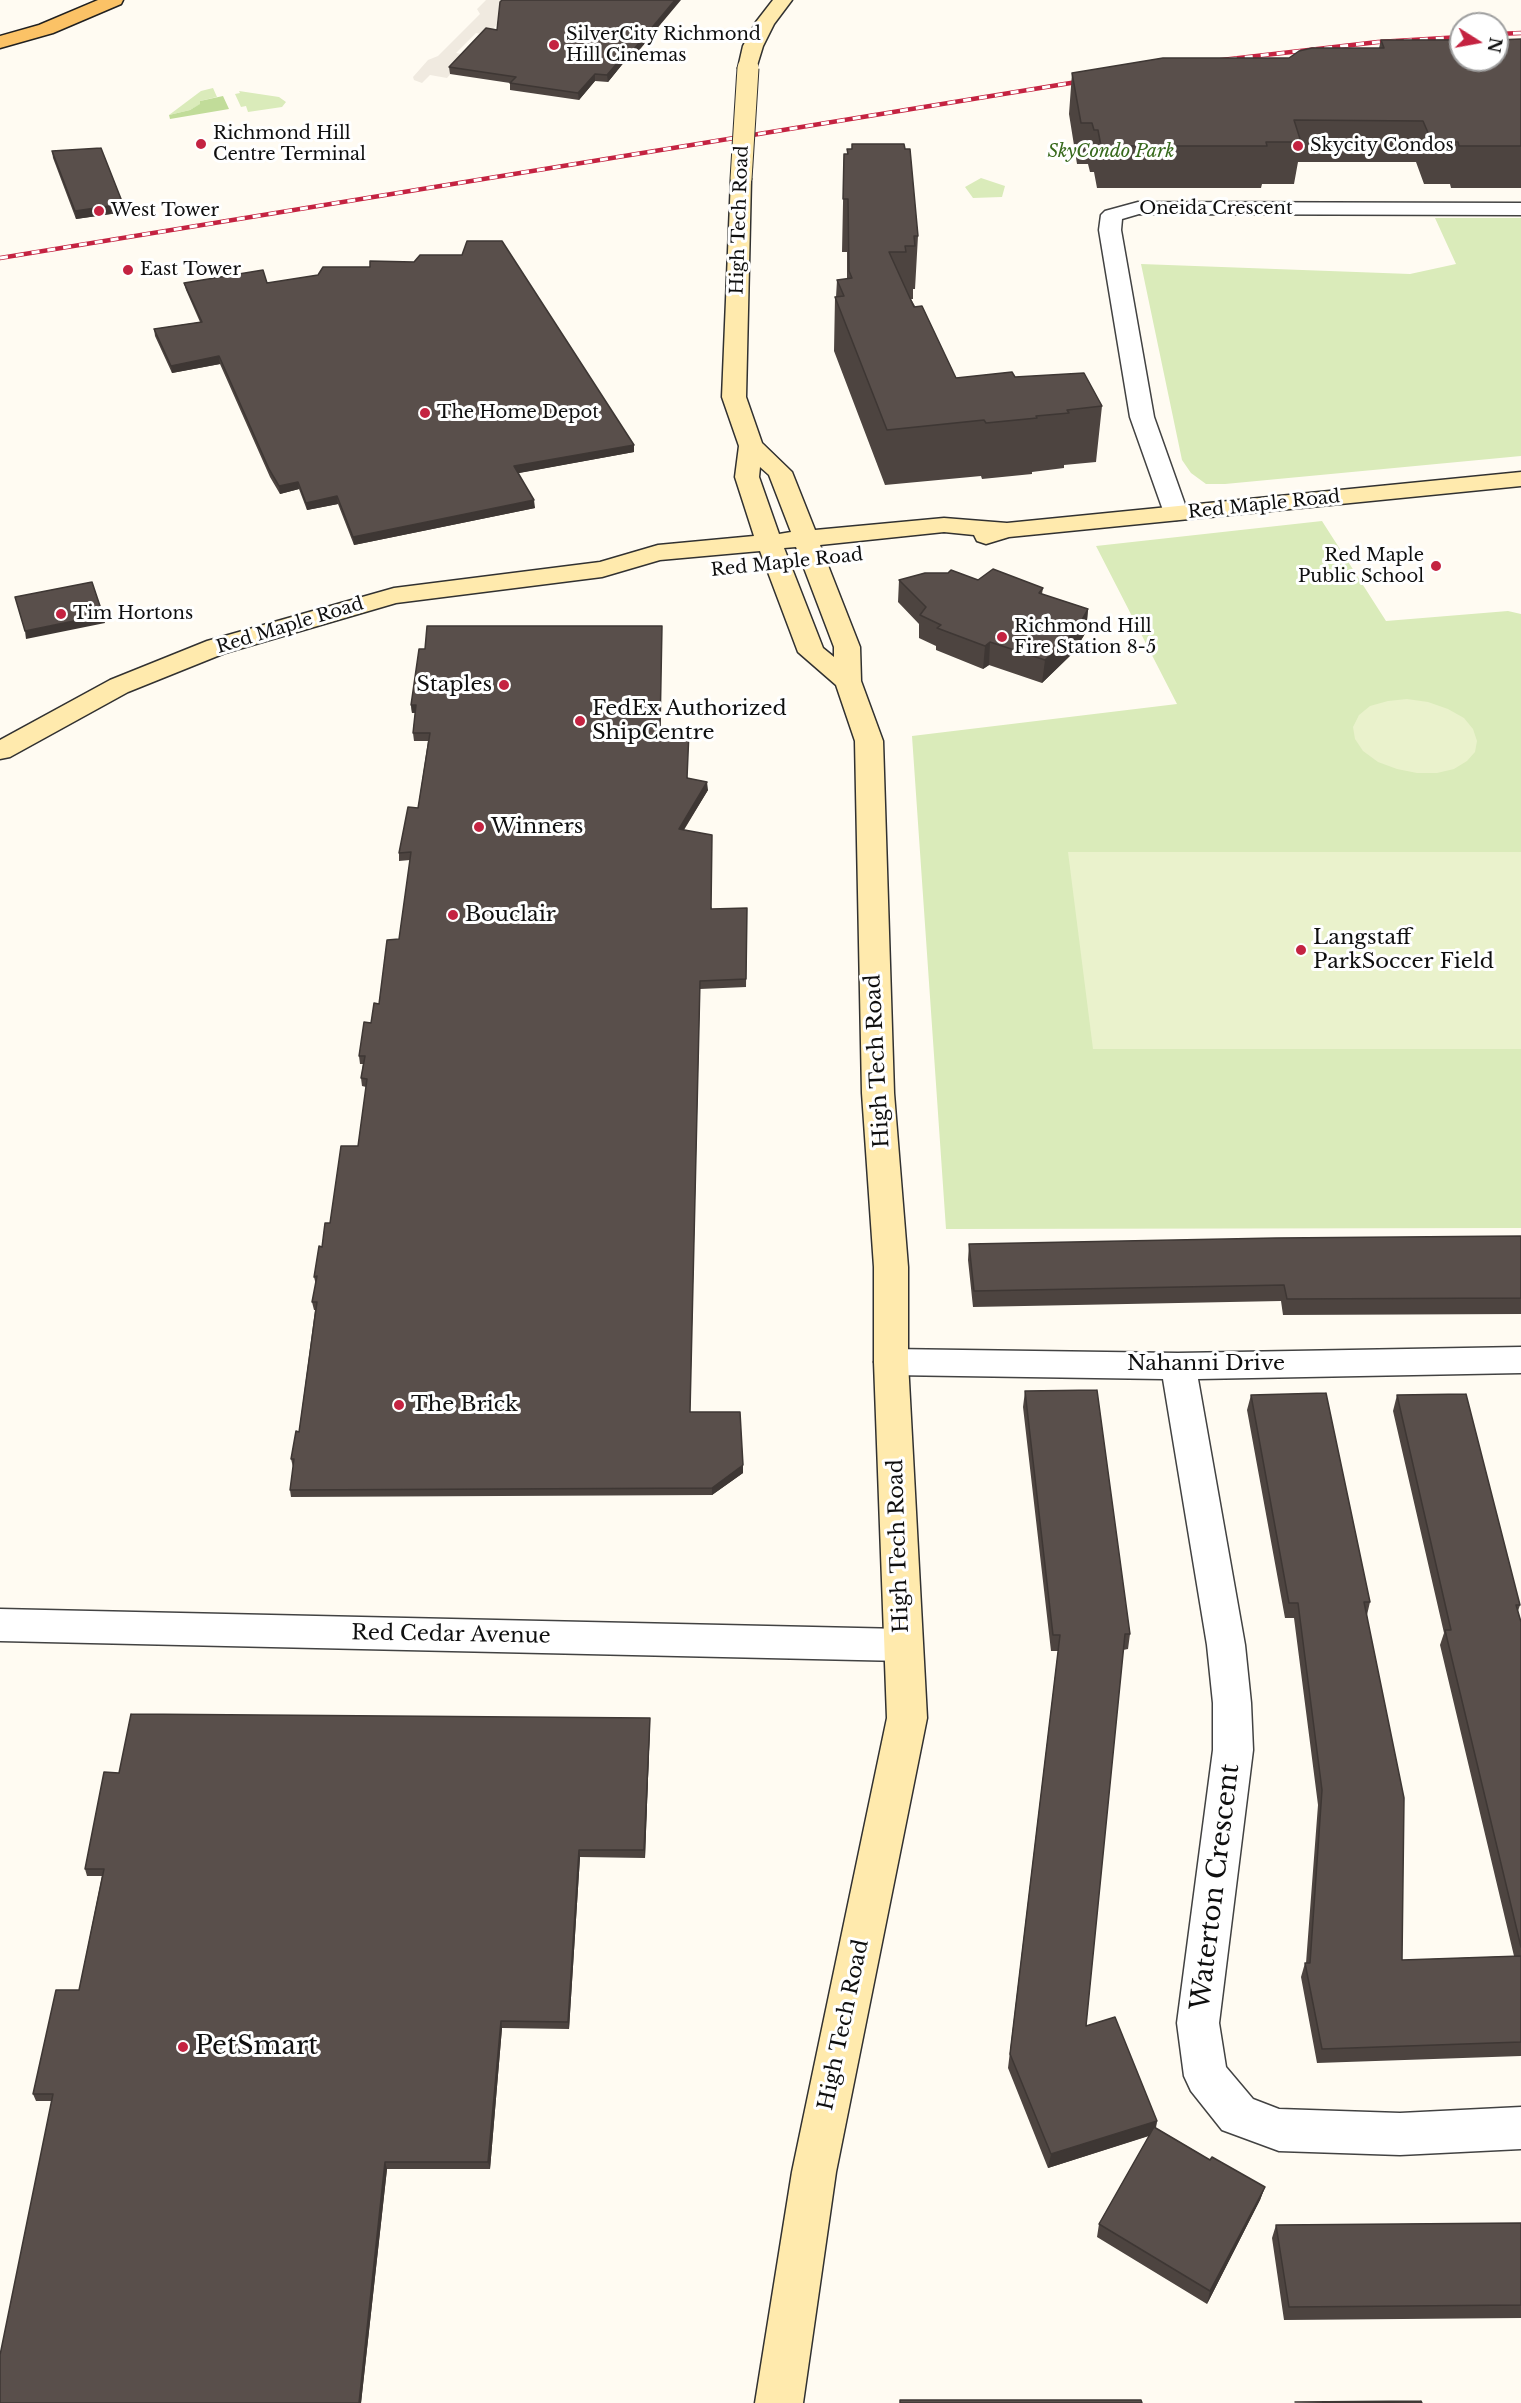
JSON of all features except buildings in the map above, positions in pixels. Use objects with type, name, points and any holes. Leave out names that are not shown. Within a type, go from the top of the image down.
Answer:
[{"type":"main road","points":[[0,42],[57,25],[114,0]]},
{"type":"main road","points":[[0,23],[27,16]]},
{"type":"street","name":"High Tech Road","points":[[783,0],[765,22],[757,38],[748,68],[741,178],[734,397],[751,446],[747,477],[811,652],[849,681]]},
{"type":"street","name":"Oneida Crescent","points":[[1176,513],[1142,417],[1110,230],[1112,215],[1138,208],[1521,210]]},
{"type":"street","name":"High Tech Road","points":[[751,446],[780,472],[847,647],[849,681],[869,741],[878,1093],[891,1267],[891,1362],[908,1718],[814,2172],[779,2403]]},
{"type":"street","name":"Red Maple Road","points":[[0,751],[118,686],[216,647],[320,615],[394,596],[602,569],[660,576],[773,552],[950,545],[1007,530],[1521,480]]},
{"type":"street","name":"Nahanni Drive","points":[[891,1362],[1178,1366],[1521,1359]]},
{"type":"street","name":"Waterton Crescent","points":[[1178,1366],[1226,1645],[1232,1703],[1233,1750],[1198,2023],[1206,2076],[1238,2115],[1279,2130],[1400,2134],[1521,2128]]},
{"type":"street","name":"Red Cedar Avenue","points":[[0,1625],[903,1645]]},
{"type":"green space","points":[[213,88],[217,97],[200,101],[201,104],[190,110],[169,115],[201,91]]},
{"type":"green space","points":[[239,91],[279,97],[286,102],[282,107],[248,112],[246,106],[241,107],[235,94],[240,93]]},
{"type":"green space","points":[[223,96],[229,109],[170,119],[169,115],[190,110],[200,104],[200,101]]},
{"type":"green space","points":[[981,178],[1005,186],[1002,197],[973,198],[965,187]]},
{"type":"green space","points":[[1435,218],[1521,218],[1521,456],[1225,484],[1206,484],[1191,473],[1182,460],[1141,264],[1410,274],[1456,264]]},
{"type":"green space","points":[[1322,521],[1386,621],[1508,611],[1521,614],[1521,1228],[946,1229],[912,736],[1177,704],[1096,546]]},
{"type":"green space","points":[[1407,699],[1428,702],[1464,718],[1473,729],[1477,741],[1475,752],[1467,761],[1454,769],[1437,773],[1417,773],[1378,762],[1363,751],[1355,739],[1353,727],[1359,715],[1370,706]]},
{"type":"green space","name":"Langstaff ParkSoccer Field","points":[[1068,852],[1521,852],[1521,1049],[1093,1049]]},
{"type":"shaded area","points":[[486,0],[508,0],[503,18],[487,35],[476,33],[456,53],[467,55],[447,78],[430,75],[422,83],[414,80],[413,77],[428,60],[438,56],[480,14],[477,9]]},
{"type":"railway","points":[[1509,34],[1521,33]]},
{"type":"railway","points":[[1213,61],[1378,42],[1449,38]]},
{"type":"railway","points":[[0,258],[1089,80]]},
{"type":"place","name":"SilverCity Richmond Hill Cinemas","points":[[554,45]]},
{"type":"place","name":"Richmond Hill Centre Terminal","points":[[201,144]]},
{"type":"place","name":"Skycity Condos","points":[[1298,146]]},
{"type":"place","name":"West Tower","points":[[99,211]]},
{"type":"place","name":"East Tower","points":[[128,270]]},
{"type":"place","name":"The Home Depot","points":[[425,413]]},
{"type":"place","name":"Red Maple Public School","points":[[1436,566]]},
{"type":"place","name":"Tim Hortons","points":[[61,614]]},
{"type":"place","name":"Richmond Hill Fire Station 8-5","points":[[1002,637]]},
{"type":"place","name":"Staples","points":[[504,685]]},
{"type":"place","name":"FedEx Authorized ShipCentre","points":[[580,721]]},
{"type":"place","name":"Winners","points":[[479,827]]},
{"type":"place","name":"Bouclair","points":[[453,915]]},
{"type":"place","name":"Langstaff ParkSoccer Field","points":[[1301,950]]},
{"type":"place","name":"The Brick","points":[[399,1405]]},
{"type":"place","name":"PetSmart","points":[[183,2047]]},
{"type":"park label","name":"SkyCondo Park","points":[[1111,152]]}]
